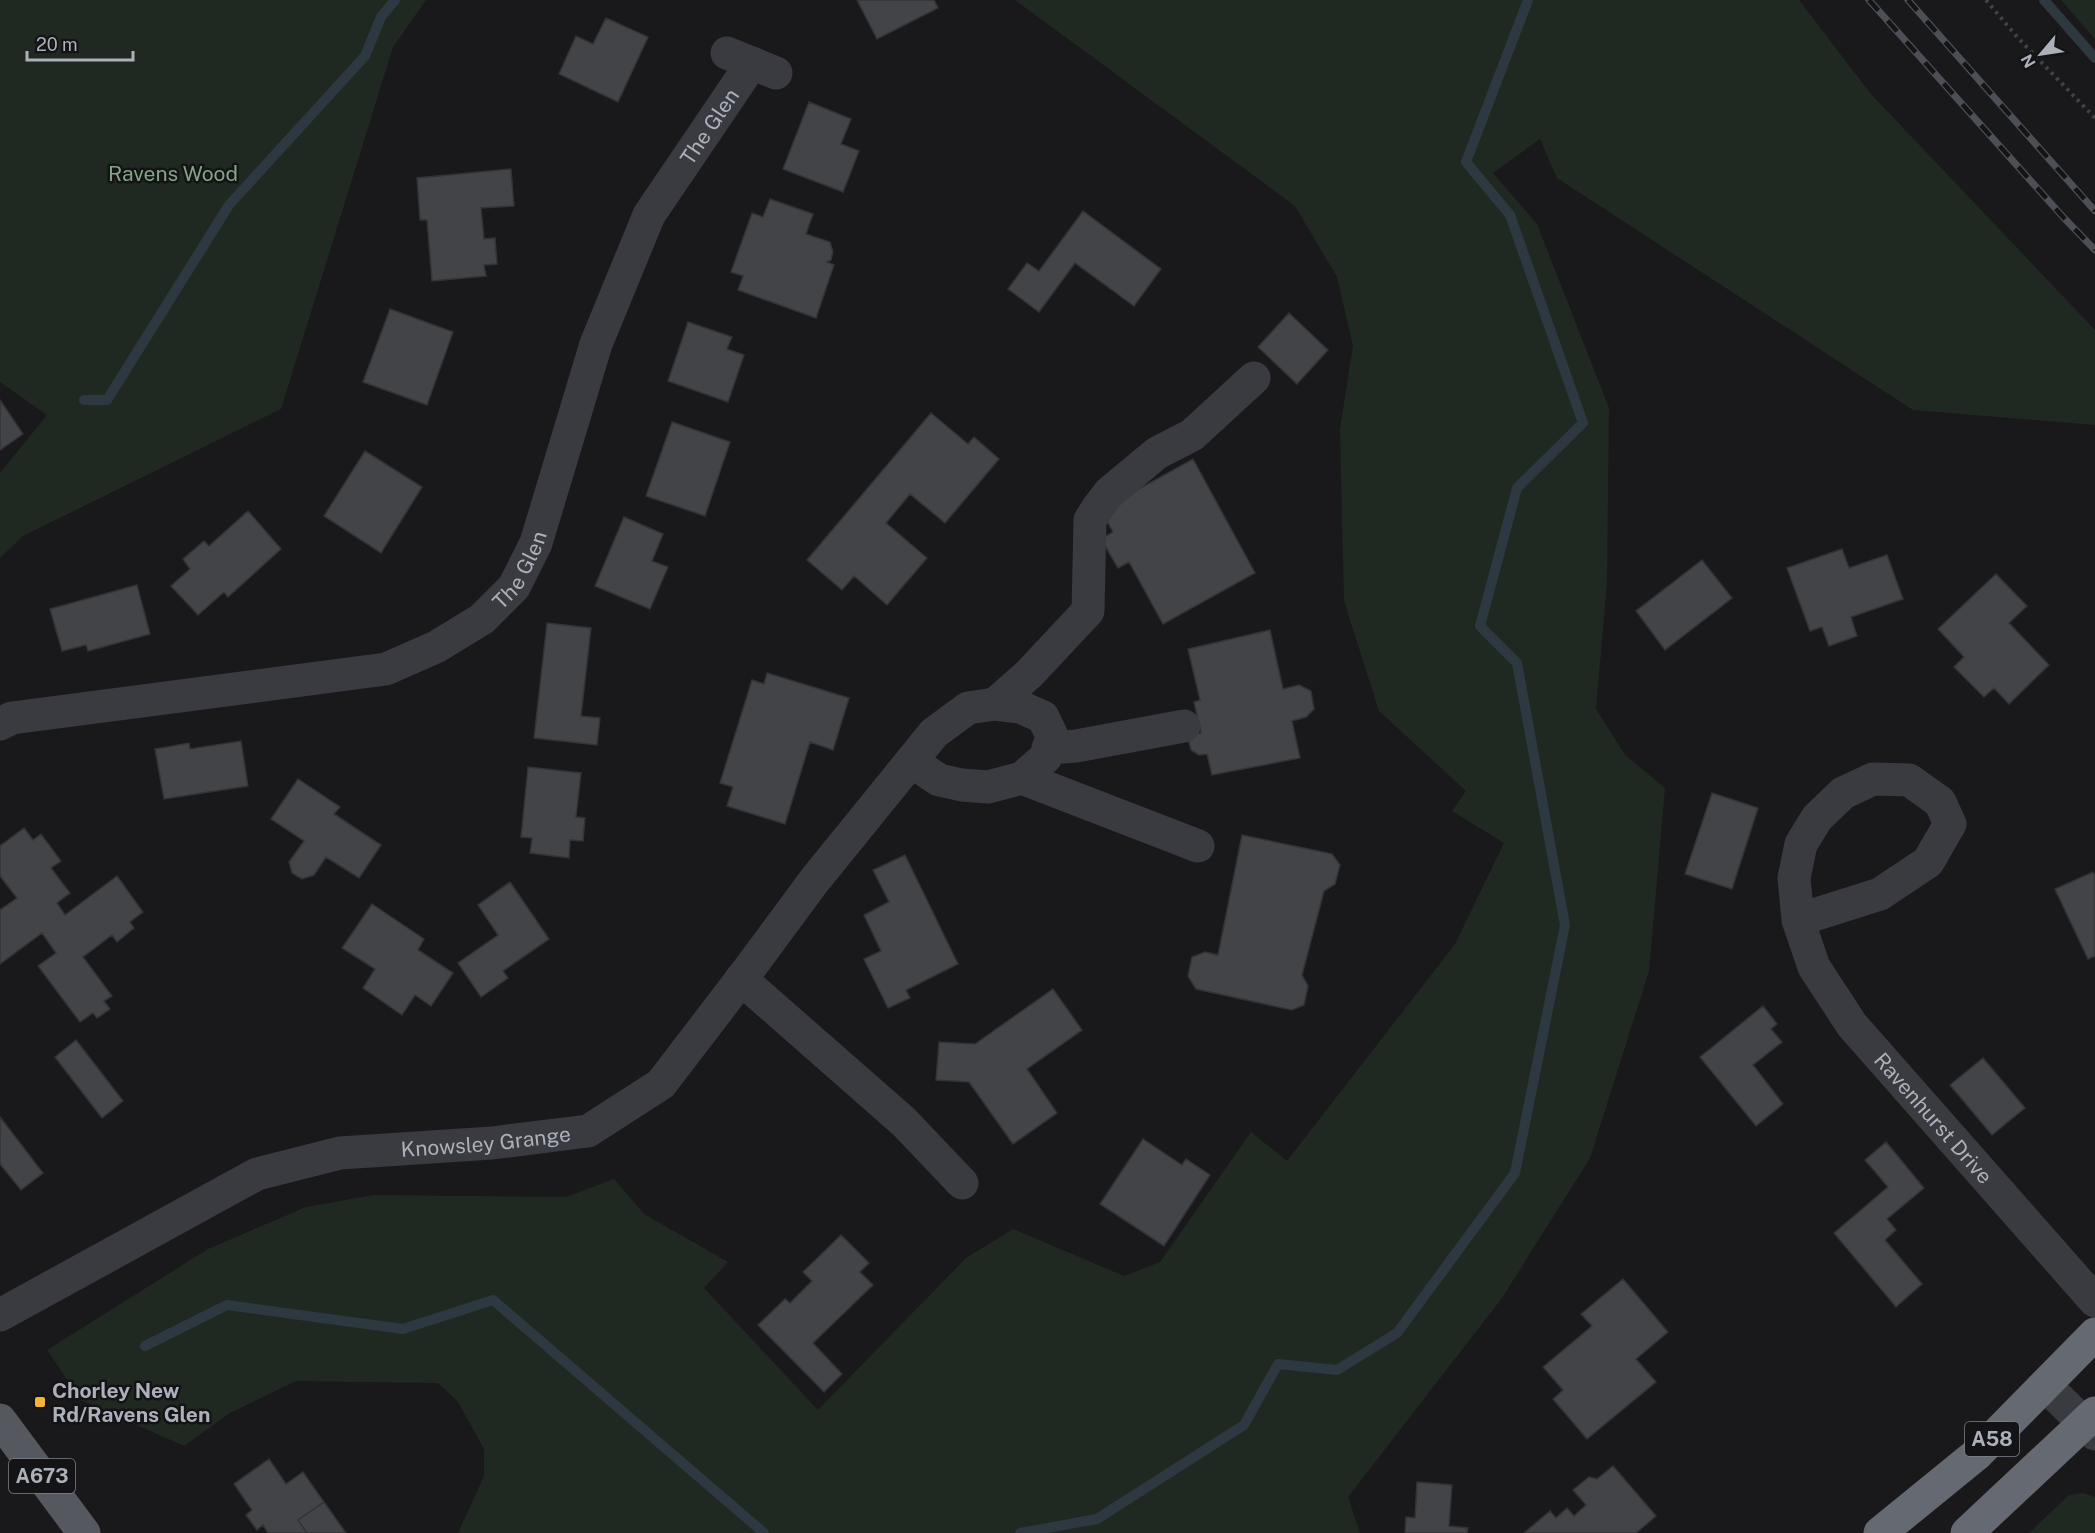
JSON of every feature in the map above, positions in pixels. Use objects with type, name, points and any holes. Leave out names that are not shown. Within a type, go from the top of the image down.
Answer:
[{"type":"highway","name":"A58","points":[[1880,1533],[1977,1454],[2095,1334]]},
{"type":"highway","name":"A58","points":[[1966,1533],[2092,1424]]},
{"type":"main road","name":"A673","points":[[0,1419],[84,1533]]},
{"type":"street","name":"The Glen","points":[[0,724],[12,718],[386,669],[436,648],[482,619],[514,587],[536,543],[596,344],[649,215],[752,63]]},
{"type":"street","points":[[995,704],[1029,674],[1088,611],[1090,520],[1109,493],[1157,453],[1192,435],[1254,378]]},
{"type":"street","name":"Knowsley Grange","points":[[0,1315],[257,1174],[340,1153],[492,1143],[588,1131],[661,1084],[814,880],[934,733],[968,708],[995,704],[1020,707],[1043,717],[1052,736],[1048,748]]},
{"type":"street","points":[[911,761],[939,780],[988,787],[1022,778],[1046,757],[1048,748],[1076,746],[1184,726]]},
{"type":"street","points":[[1022,778],[1197,846]]},
{"type":"street","name":"Ravenhurst Drive","points":[[1798,920],[1880,894],[1929,862],[1950,824],[1940,802],[1909,780],[1873,779],[1843,793],[1817,818],[1801,844],[1794,878],[1798,920],[1814,967],[1852,1025],[2095,1301]]},
{"type":"street","points":[[741,979],[904,1122],[962,1183]]},
{"type":"street","points":[[2045,1385],[2092,1424]]},
{"type":"path","points":[[1986,0],[2018,38],[2095,118]]},
{"type":"green space","name":"Ravens Wood","points":[[0,0],[426,0],[393,47],[281,409],[23,536],[0,558],[0,473],[47,415],[0,382]]},
{"type":"green space","points":[[1015,0],[1799,0],[1870,93],[2095,330],[2095,425],[1913,410],[1557,178],[1540,139],[1493,173],[1537,224],[1609,408],[1607,582],[1596,709],[1625,755],[1665,788],[1649,971],[1590,1158],[1502,1298],[1348,1497],[1360,1533],[458,1533],[484,1476],[484,1449],[458,1402],[438,1383],[296,1381],[230,1413],[184,1446],[81,1400],[47,1350],[208,1249],[306,1207],[374,1195],[566,1197],[614,1179],[644,1214],[728,1262],[704,1288],[818,1410],[966,1258],[1013,1229],[1124,1276],[1160,1262],[1251,1132],[1287,1161],[1455,944],[1504,843],[1452,811],[1466,791],[1379,711],[1344,601],[1340,429],[1353,346],[1337,277],[1295,206]]},
{"type":"green space","points":[[2061,0],[2095,0],[2095,39]]},
{"type":"green space","points":[[2083,1493],[2095,1497],[2095,1533],[2029,1533],[2069,1495]]},
{"type":"building","points":[[857,0],[934,0],[938,8],[877,39]]},
{"type":"building","points":[[606,18],[648,37],[618,102],[559,74],[576,36],[593,44]]},
{"type":"building","points":[[809,102],[851,119],[841,144],[859,151],[843,192],[783,169]]},
{"type":"building","points":[[511,169],[514,206],[481,208],[484,239],[495,238],[497,264],[484,265],[486,276],[432,281],[427,220],[420,220],[417,178]]},
{"type":"building","points":[[770,199],[813,214],[806,234],[830,242],[833,252],[831,260],[827,262],[834,265],[816,318],[738,290],[743,276],[731,272],[752,213],[763,217]]},
{"type":"building","points":[[1083,211],[1161,269],[1134,306],[1075,263],[1039,312],[1008,289],[1027,263],[1039,271]]},
{"type":"building","points":[[390,309],[453,332],[427,405],[363,382]]},
{"type":"building","points":[[1289,313],[1328,350],[1297,384],[1258,347]]},
{"type":"building","points":[[688,322],[732,337],[727,349],[744,355],[728,402],[668,381]]},
{"type":"building","points":[[0,400],[23,434],[0,450]]},
{"type":"building","points":[[931,413],[968,444],[974,437],[999,459],[945,523],[910,494],[886,523],[927,558],[887,605],[854,576],[842,590],[807,560]]},
{"type":"building","points":[[672,422],[730,442],[705,516],[646,496]]},
{"type":"building","points":[[365,451],[422,487],[381,553],[324,516]]},
{"type":"building","points":[[1193,459],[1255,573],[1163,624],[1129,562],[1118,568],[1101,539],[1113,532],[1101,510]]},
{"type":"building","points":[[248,511],[281,549],[228,597],[224,592],[198,615],[171,586],[190,569],[183,559],[204,541],[209,546]]},
{"type":"building","points":[[624,517],[663,534],[652,561],[668,567],[650,609],[595,586]]},
{"type":"building","points":[[1842,549],[1849,568],[1887,555],[1903,599],[1851,617],[1857,636],[1829,646],[1822,627],[1810,631],[1787,568]]},
{"type":"building","points":[[1702,560],[1732,598],[1665,650],[1636,611]]},
{"type":"building","points":[[1996,574],[2027,606],[2009,623],[2049,665],[2009,704],[1994,688],[1984,697],[1954,667],[1964,657],[1938,629]]},
{"type":"building","points":[[137,585],[150,634],[88,651],[86,645],[62,651],[50,609]]},
{"type":"building","points":[[547,623],[591,628],[581,716],[600,718],[597,745],[534,738]]},
{"type":"building","points":[[1270,630],[1283,689],[1299,685],[1311,691],[1314,709],[1306,717],[1292,721],[1300,758],[1212,775],[1207,754],[1199,755],[1191,750],[1189,742],[1192,735],[1201,733],[1194,702],[1200,700],[1188,649]]},
{"type":"building","points":[[767,673],[849,698],[833,750],[810,742],[785,824],[727,806],[733,787],[720,783],[752,680],[764,684]]},
{"type":"building","points":[[241,741],[248,786],[164,799],[155,749],[189,743],[190,749]]},
{"type":"building","points":[[528,767],[581,773],[576,817],[585,818],[583,841],[570,840],[569,858],[530,853],[532,838],[521,837]]},
{"type":"building","points":[[298,779],[340,807],[334,814],[381,845],[359,878],[326,857],[314,875],[302,879],[292,873],[289,862],[304,841],[271,819]]},
{"type":"building","points":[[1712,793],[1758,808],[1732,889],[1685,874]]},
{"type":"building","points":[[24,828],[33,840],[41,834],[61,861],[51,868],[70,893],[57,903],[65,915],[117,876],[143,912],[130,922],[134,928],[117,942],[112,935],[83,957],[112,996],[104,1001],[110,1009],[97,1018],[93,1013],[80,1022],[38,966],[56,953],[42,933],[0,964],[0,910],[17,898],[0,876],[0,846]]},
{"type":"building","points":[[1242,835],[1332,854],[1340,865],[1335,884],[1324,891],[1302,975],[1308,986],[1304,1005],[1292,1010],[1196,989],[1188,976],[1192,957],[1205,952],[1218,955]]},
{"type":"building","points":[[905,855],[958,964],[906,990],[910,998],[888,1008],[864,959],[881,951],[864,915],[889,902],[873,870]]},
{"type":"building","points":[[2093,872],[2095,876],[2095,956],[2088,959],[2055,889]]},
{"type":"building","points":[[510,882],[549,939],[503,971],[508,978],[481,997],[458,963],[498,935],[478,905]]},
{"type":"building","points":[[372,904],[424,939],[418,950],[453,973],[431,1006],[415,995],[402,1015],[363,988],[375,969],[342,948]]},
{"type":"building","points":[[1053,989],[1082,1030],[1027,1069],[1057,1113],[1013,1144],[969,1082],[936,1080],[939,1042],[975,1044]]},
{"type":"building","points":[[1763,1006],[1777,1024],[1771,1029],[1782,1042],[1753,1065],[1783,1104],[1756,1126],[1700,1057]]},
{"type":"building","points":[[76,1040],[123,1101],[102,1118],[55,1057]]},
{"type":"building","points":[[1983,1058],[2025,1108],[1992,1135],[1950,1085]]},
{"type":"building","points":[[0,1117],[43,1173],[21,1190],[0,1164]]},
{"type":"building","points":[[1143,1139],[1182,1165],[1186,1159],[1210,1175],[1164,1246],[1100,1204]]},
{"type":"building","points":[[1886,1142],[1924,1188],[1887,1219],[1896,1230],[1885,1240],[1922,1284],[1896,1307],[1834,1233],[1888,1187],[1865,1160]]},
{"type":"building","points":[[841,1235],[869,1263],[860,1272],[873,1285],[813,1343],[842,1374],[824,1392],[758,1325],[785,1299],[790,1303],[812,1281],[803,1272]]},
{"type":"building","points":[[1623,1279],[1668,1332],[1636,1359],[1656,1382],[1587,1439],[1553,1399],[1563,1390],[1543,1367],[1592,1326],[1581,1314]]},
{"type":"building","points":[[269,1459],[286,1484],[303,1472],[324,1502],[298,1520],[307,1533],[268,1533],[263,1525],[257,1530],[246,1515],[252,1510],[234,1484]]},
{"type":"building","points":[[1613,1466],[1656,1516],[1636,1533],[1524,1533],[1550,1511],[1556,1518],[1567,1508],[1574,1516],[1586,1505],[1573,1490],[1589,1477],[1597,1479]]},
{"type":"building","points":[[1417,1482],[1452,1485],[1449,1526],[1468,1528],[1467,1533],[1405,1533],[1406,1517],[1415,1518]]},
{"type":"building","points":[[324,1502],[346,1533],[307,1533],[298,1520]]},
{"type":"waterway","points":[[84,400],[107,400],[229,205],[365,56],[381,17],[395,0]]},
{"type":"waterway","points":[[1020,1533],[1097,1519],[1244,1425],[1278,1364],[1337,1370],[1397,1333],[1515,1173],[1565,925],[1517,663],[1480,626],[1517,488],[1583,423],[1510,215],[1466,162],[1528,0]]},
{"type":"waterway","points":[[2044,0],[2095,58]]},
{"type":"waterway","points":[[145,1346],[227,1305],[403,1329],[493,1300],[764,1533]]},
{"type":"railway","points":[[1869,0],[2095,250]]},
{"type":"railway","points":[[1908,0],[2095,211]]},
{"type":"place","name":"Chorley New Rd/Ravens Glen","points":[[40,1402]]}]
